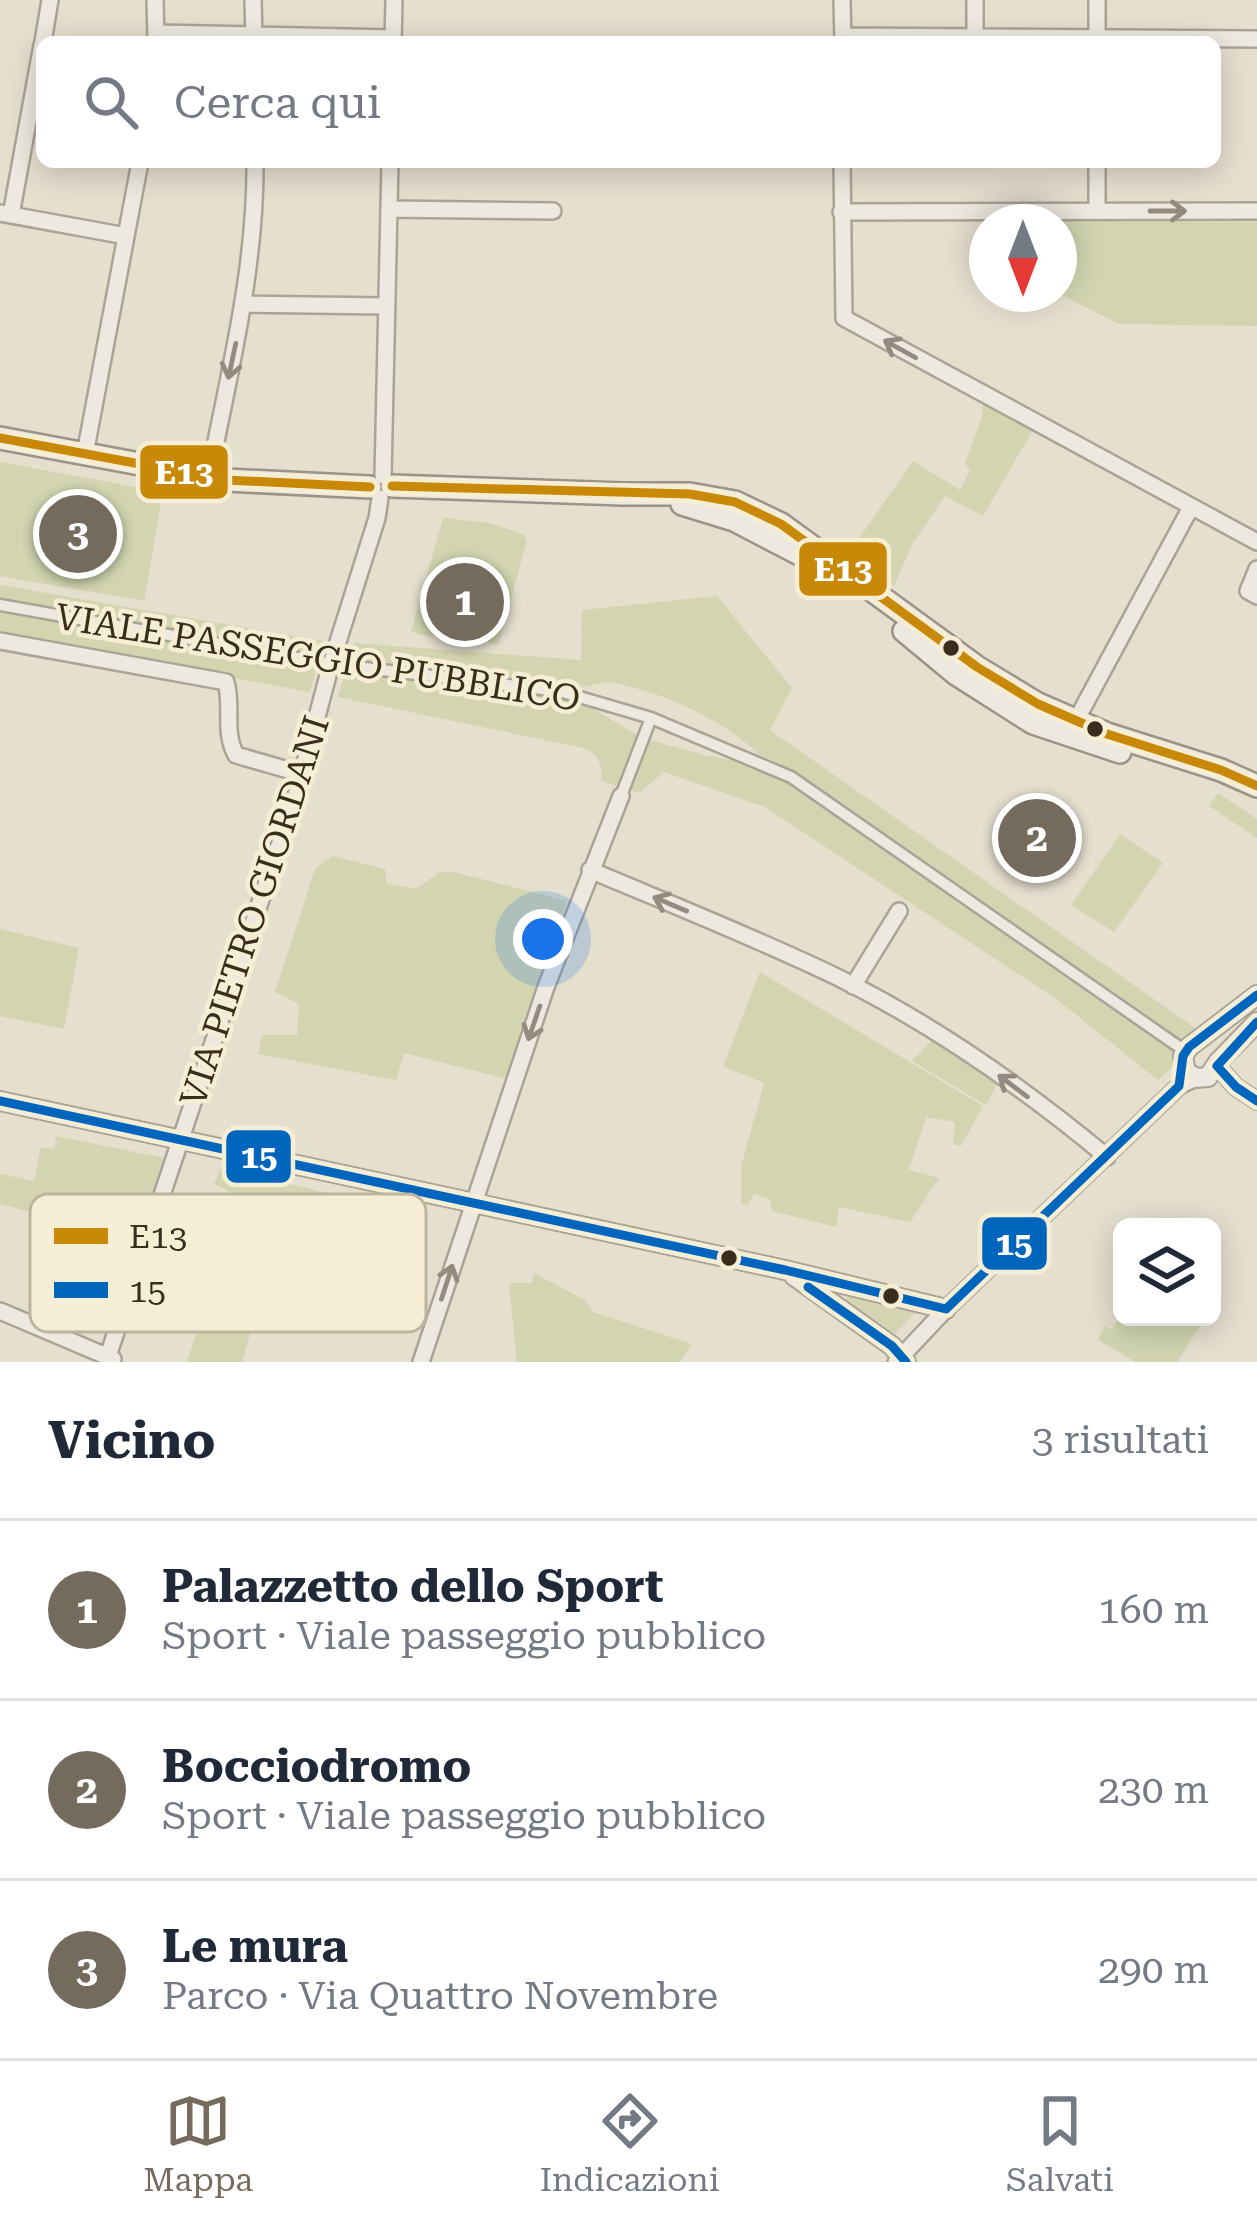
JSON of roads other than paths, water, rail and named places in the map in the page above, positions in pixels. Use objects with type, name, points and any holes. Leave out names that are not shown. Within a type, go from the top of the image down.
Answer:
[{"type":"main road","points":[[0,438],[226,480],[690,494],[735,502],[771,518],[1071,729],[1257,798]]},
{"type":"main road","points":[[622,494],[699,508],[734,520],[804,556],[968,681],[1033,724],[1130,742],[1257,786]]},
{"type":"main road","points":[[734,520],[754,522],[824,562],[836,562]]},
{"type":"main road","points":[[863,583],[869,595],[892,613],[896,625]]},
{"type":"main road","points":[[968,681],[980,681],[1016,703],[1038,704]]},
{"type":"street","points":[[43,36],[50,0]]},
{"type":"street","points":[[155,0],[156,36]]},
{"type":"street","points":[[254,0],[254,36]]},
{"type":"street","points":[[393,36],[394,0]]},
{"type":"street","points":[[842,0],[843,36]]},
{"type":"street","points":[[975,0],[975,36]]},
{"type":"street","points":[[1097,0],[1097,36]]},
{"type":"street","points":[[1221,39],[1257,39]]},
{"type":"street","points":[[36,71],[5,214],[126,236]]},
{"type":"street","points":[[86,454],[139,168]]},
{"type":"street","points":[[208,477],[244,304],[255,168]]},
{"type":"street","name":"VIA PIETRO GIORDANI","points":[[163,1194],[302,774],[377,518],[390,168]]},
{"type":"street","points":[[842,168],[844,318],[1257,542]]},
{"type":"street","points":[[1097,168],[1097,211]]},
{"type":"street","points":[[389,209],[553,211]]},
{"type":"street","points":[[841,212],[1257,211]]},
{"type":"street","points":[[244,304],[387,306]]},
{"type":"street","points":[[1071,729],[1191,507]]},
{"type":"street","points":[[1253,593],[1257,569]]},
{"type":"street","name":"VIALE PASSEGGIO PUBBLICO","points":[[0,605],[331,664],[559,691],[651,718],[791,778],[1197,1067]]},
{"type":"street","points":[[0,641],[226,682],[229,743],[236,754],[302,774]]},
{"type":"street","points":[[422,1362],[546,987],[651,718]]},
{"type":"street","points":[[590,871],[853,986],[993,1071],[1106,1157]]},
{"type":"street","points":[[853,986],[899,910]]},
{"type":"street","points":[[785,1270],[892,1346],[900,1360],[946,1309],[1197,1067],[1257,995]]},
{"type":"street","points":[[1197,1067],[1257,1022]]},
{"type":"street","points":[[1197,1067],[1257,1101]]},
{"type":"street","points":[[0,1100],[946,1309]]},
{"type":"street","points":[[835,1306],[834,1293],[858,1286]]},
{"type":"street","points":[[0,1311],[30,1324]]},
{"type":"street","points":[[47,1332],[110,1360]]},
{"type":"place","name":"Le mura","points":[[78,534]]},
{"type":"place","name":"Palazzetto dello Sport","points":[[465,602]]},
{"type":"place","name":"Bocciodromo","points":[[1037,838]]}]
